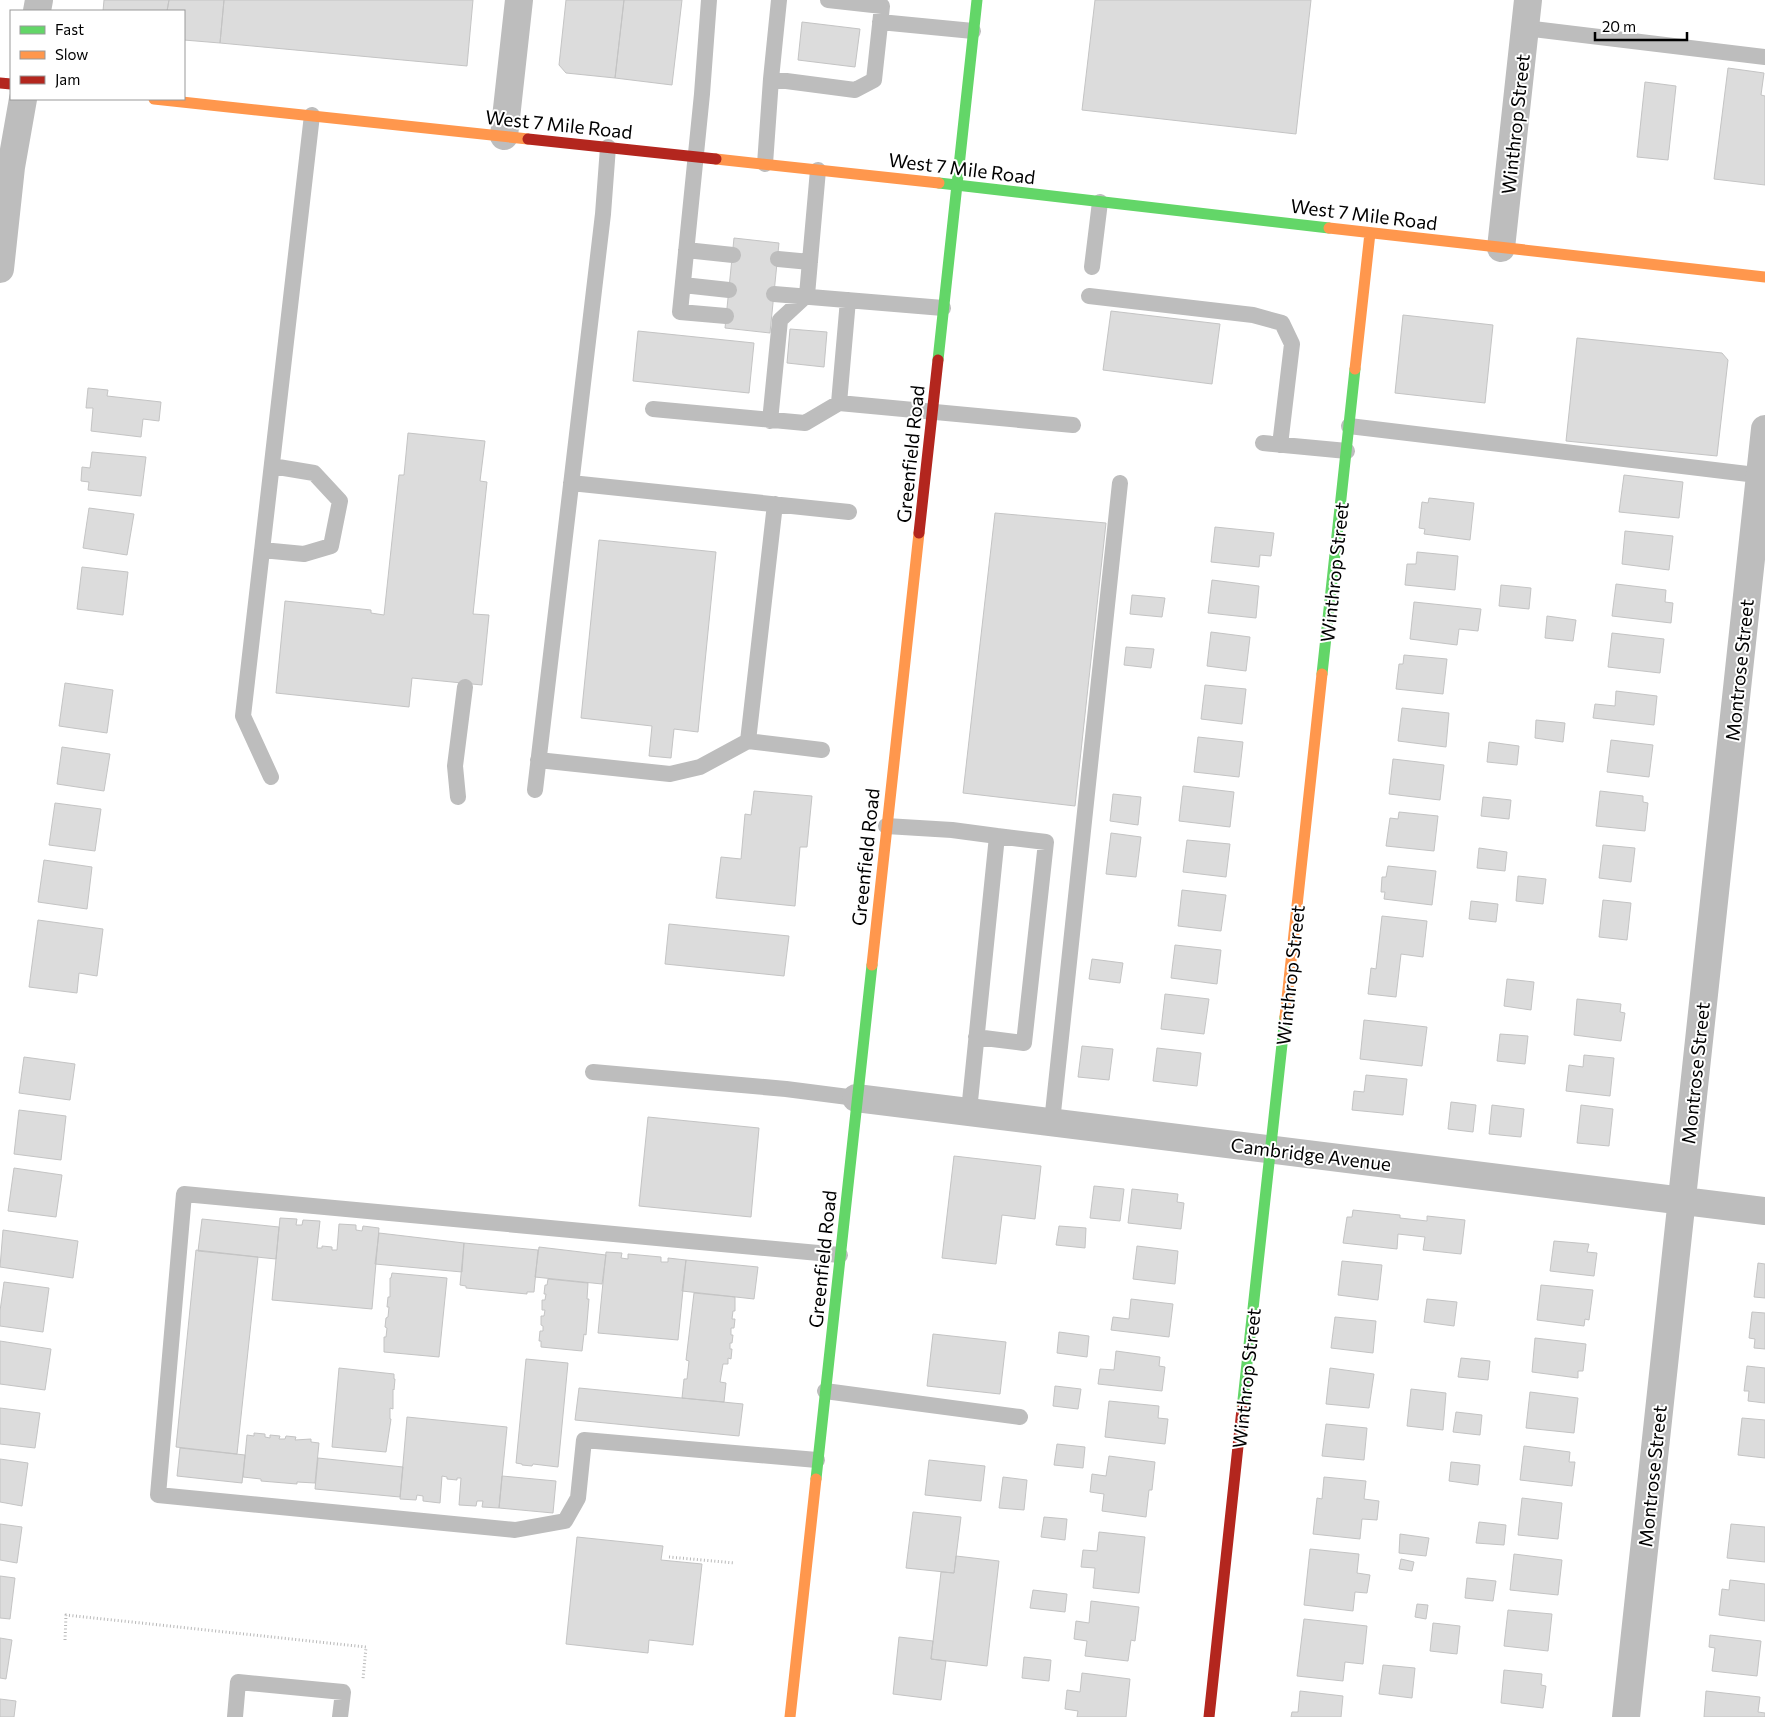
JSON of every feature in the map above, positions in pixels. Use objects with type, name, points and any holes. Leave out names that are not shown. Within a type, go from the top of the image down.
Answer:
[{"type":"main road","name":"Greenfield Road","points":[[790,1717],[977,0]]},
{"type":"main road","name":"West 7 Mile Road","points":[[164,100],[956,185],[1765,278]]},
{"type":"main road","name":"Winthrop Street","points":[[1210,1717],[1370,233]]},
{"type":"street","points":[[504,136],[519,0]]},
{"type":"street","name":"Winthrop Street","points":[[1501,248],[1528,0]]},
{"type":"street","points":[[0,269],[11,167],[23,100]]},
{"type":"street","name":"Montrose Street","points":[[1626,1717],[1762,476],[1765,429]]},
{"type":"street","name":"Cambridge Avenue","points":[[856,1098],[1765,1210]]},
{"type":"lane","points":[[709,0],[696,157],[680,312],[726,316]]},
{"type":"lane","points":[[765,164],[779,0]]},
{"type":"lane","points":[[771,80],[855,90],[874,80],[882,6],[828,0]]},
{"type":"lane","points":[[880,22],[974,31]]},
{"type":"lane","points":[[1525,28],[1765,57]]},
{"type":"lane","points":[[271,777],[243,716],[312,115]]},
{"type":"lane","points":[[535,790],[603,214],[608,147]]},
{"type":"lane","points":[[770,420],[776,320],[807,295],[818,170]]},
{"type":"lane","points":[[1092,267],[1100,202]]},
{"type":"lane","points":[[686,250],[733,255]]},
{"type":"lane","points":[[778,258],[810,262]]},
{"type":"lane","points":[[683,285],[729,290]]},
{"type":"lane","points":[[774,294],[807,295],[943,308]]},
{"type":"lane","points":[[1089,296],[1254,315],[1282,323],[1292,344],[1271,444],[1346,452]]},
{"type":"lane","points":[[839,403],[848,300]]},
{"type":"lane","points":[[653,409],[805,423],[839,403],[1073,424]]},
{"type":"lane","points":[[1349,426],[1762,476]]},
{"type":"lane","points":[[262,550],[304,554],[331,546],[340,501],[314,472],[272,466]]},
{"type":"lane","points":[[571,483],[849,512]]},
{"type":"lane","points":[[1052,1122],[1120,483]]},
{"type":"lane","points":[[748,741],[775,504]]},
{"type":"lane","points":[[458,797],[456,766],[465,688]]},
{"type":"lane","points":[[538,760],[670,774],[700,767],[748,741],[822,750]]},
{"type":"lane","points":[[886,826],[952,830],[1046,842],[1024,1042],[976,1037]]},
{"type":"lane","points":[[969,1112],[997,836]]},
{"type":"lane","points":[[594,1072],[767,1087],[856,1098]]},
{"type":"lane","points":[[818,1460],[584,1440],[578,1498],[565,1521],[515,1530],[158,1495],[184,1194],[840,1255]]},
{"type":"lane","points":[[825,1391],[1020,1417]]},
{"type":"lane","points":[[235,1717],[238,1682],[343,1692],[340,1717]]},
{"type":"path","points":[[670,1557],[735,1563]]},
{"type":"path","points":[[65,1640],[66,1615],[366,1647],[362,1682]]},
{"type":"building","points":[[104,0],[169,0],[167,10],[103,10]]},
{"type":"building","points":[[169,0],[224,0],[220,43],[185,40],[185,10],[167,10]]},
{"type":"building","points":[[224,0],[473,0],[467,66],[220,43]]},
{"type":"building","points":[[566,0],[624,0],[615,78],[566,73],[559,65]]},
{"type":"building","points":[[624,0],[682,0],[672,85],[615,78]]},
{"type":"building","points":[[1095,0],[1311,0],[1296,134],[1082,110]]},
{"type":"building","points":[[802,22],[860,29],[855,67],[798,60]]},
{"type":"building","points":[[1728,68],[1764,73],[1761,95],[1765,96],[1765,185],[1714,179]]},
{"type":"building","points":[[1645,82],[1676,86],[1668,160],[1637,157]]},
{"type":"building","points":[[734,238],[779,243],[770,333],[725,328]]},
{"type":"building","points":[[1111,311],[1220,324],[1212,384],[1103,370]]},
{"type":"building","points":[[1403,315],[1493,325],[1485,403],[1395,393]]},
{"type":"building","points":[[790,329],[827,332],[824,367],[787,363]]},
{"type":"building","points":[[638,331],[754,343],[749,393],[633,381]]},
{"type":"building","points":[[1577,338],[1722,353],[1728,360],[1717,456],[1566,441]]},
{"type":"building","points":[[88,388],[108,390],[107,396],[161,402],[159,421],[143,419],[141,437],[91,431],[93,408],[86,408]]},
{"type":"building","points":[[408,433],[485,441],[480,481],[487,482],[473,614],[489,615],[482,685],[412,678],[409,707],[276,693],[285,601],[371,610],[371,613],[384,615],[399,475],[404,475]]},
{"type":"building","points":[[92,452],[146,457],[141,496],[88,490],[89,482],[81,481],[82,467],[90,468]]},
{"type":"building","points":[[1624,475],[1683,482],[1679,518],[1619,512]]},
{"type":"building","points":[[1429,498],[1474,503],[1470,540],[1424,534],[1425,529],[1419,528],[1422,502],[1428,503]]},
{"type":"building","points":[[89,508],[134,514],[127,555],[83,548]]},
{"type":"building","points":[[995,513],[1106,523],[1075,806],[963,793]]},
{"type":"building","points":[[1215,527],[1274,533],[1271,556],[1260,555],[1259,567],[1211,562]]},
{"type":"building","points":[[1625,531],[1673,536],[1669,570],[1622,564]]},
{"type":"building","points":[[599,540],[716,552],[698,732],[674,729],[671,758],[649,756],[652,726],[581,718]]},
{"type":"building","points":[[1417,552],[1458,556],[1455,590],[1405,585],[1407,564],[1416,564]]},
{"type":"building","points":[[82,567],[128,572],[123,615],[77,609]]},
{"type":"building","points":[[1212,580],[1259,586],[1256,618],[1208,613]]},
{"type":"building","points":[[1616,584],[1666,590],[1665,602],[1673,603],[1671,623],[1612,616]]},
{"type":"building","points":[[1501,585],[1531,588],[1529,609],[1499,606]]},
{"type":"building","points":[[1132,595],[1165,598],[1162,617],[1130,614]]},
{"type":"building","points":[[1414,602],[1481,609],[1478,631],[1459,629],[1457,645],[1410,639]]},
{"type":"building","points":[[1547,616],[1576,620],[1573,641],[1545,638]]},
{"type":"building","points":[[1211,632],[1250,637],[1246,671],[1207,666]]},
{"type":"building","points":[[1612,633],[1664,639],[1660,673],[1608,667]]},
{"type":"building","points":[[1126,647],[1154,649],[1151,668],[1124,665]]},
{"type":"building","points":[[1404,655],[1447,659],[1443,694],[1396,689],[1399,664],[1403,664]]},
{"type":"building","points":[[65,683],[113,690],[107,733],[59,726]]},
{"type":"building","points":[[1205,685],[1246,689],[1242,724],[1201,719]]},
{"type":"building","points":[[1616,691],[1657,696],[1654,725],[1593,718],[1595,704],[1615,706]]},
{"type":"building","points":[[1402,708],[1449,713],[1446,747],[1398,741]]},
{"type":"building","points":[[1536,720],[1565,723],[1563,742],[1535,738]]},
{"type":"building","points":[[1198,737],[1243,742],[1239,777],[1194,772]]},
{"type":"building","points":[[1611,740],[1653,745],[1649,777],[1607,772]]},
{"type":"building","points":[[1489,742],[1519,746],[1517,765],[1487,762]]},
{"type":"building","points":[[62,747],[110,754],[104,791],[57,784]]},
{"type":"building","points":[[1393,759],[1444,765],[1440,800],[1389,794]]},
{"type":"building","points":[[1183,786],[1234,792],[1230,827],[1179,821]]},
{"type":"building","points":[[754,791],[812,796],[807,847],[800,847],[795,906],[716,898],[721,857],[741,859],[745,814],[751,815]]},
{"type":"building","points":[[1600,791],[1643,796],[1643,802],[1648,803],[1645,831],[1596,826]]},
{"type":"building","points":[[1113,794],[1141,797],[1138,825],[1110,821]]},
{"type":"building","points":[[1483,797],[1511,800],[1509,819],[1481,816]]},
{"type":"building","points":[[55,803],[101,809],[95,851],[49,845]]},
{"type":"building","points":[[1399,812],[1438,816],[1434,851],[1386,846],[1390,818],[1398,819]]},
{"type":"building","points":[[1111,833],[1141,837],[1136,877],[1106,874]]},
{"type":"building","points":[[1187,840],[1230,844],[1226,877],[1183,872]]},
{"type":"building","points":[[1603,845],[1635,848],[1631,882],[1599,878]]},
{"type":"building","points":[[1479,848],[1507,852],[1505,871],[1477,868]]},
{"type":"building","points":[[44,860],[92,867],[87,909],[38,902]]},
{"type":"building","points":[[1388,866],[1436,871],[1432,905],[1384,899],[1385,892],[1381,892],[1382,877],[1386,877]]},
{"type":"building","points":[[1518,876],[1546,879],[1543,904],[1516,901]]},
{"type":"building","points":[[1182,890],[1226,895],[1221,931],[1178,926]]},
{"type":"building","points":[[1603,900],[1631,903],[1627,940],[1599,937]]},
{"type":"building","points":[[1471,901],[1498,904],[1496,922],[1469,919]]},
{"type":"building","points":[[1382,916],[1427,921],[1423,957],[1401,954],[1396,997],[1368,994],[1371,968],[1376,969]]},
{"type":"building","points":[[38,920],[103,929],[97,976],[79,973],[77,993],[29,987]]},
{"type":"building","points":[[669,924],[789,936],[784,976],[665,964]]},
{"type":"building","points":[[1175,945],[1221,950],[1217,984],[1171,978]]},
{"type":"building","points":[[1092,959],[1123,963],[1120,983],[1089,979]]},
{"type":"building","points":[[1507,979],[1534,982],[1531,1010],[1504,1006]]},
{"type":"building","points":[[1165,994],[1209,999],[1204,1034],[1161,1029]]},
{"type":"building","points":[[1577,999],[1621,1004],[1620,1012],[1625,1013],[1621,1041],[1574,1035]]},
{"type":"building","points":[[1364,1020],[1427,1027],[1422,1066],[1360,1059]]},
{"type":"building","points":[[1500,1034],[1528,1036],[1525,1064],[1497,1061]]},
{"type":"building","points":[[1082,1046],[1113,1049],[1109,1080],[1078,1077]]},
{"type":"building","points":[[1157,1048],[1201,1053],[1197,1086],[1153,1081]]},
{"type":"building","points":[[1584,1055],[1614,1058],[1610,1096],[1566,1091],[1569,1065],[1583,1067]]},
{"type":"building","points":[[24,1057],[75,1064],[70,1100],[19,1093]]},
{"type":"building","points":[[1366,1075],[1407,1079],[1403,1115],[1352,1110],[1354,1091],[1364,1092]]},
{"type":"building","points":[[1451,1102],[1476,1105],[1473,1132],[1448,1129]]},
{"type":"building","points":[[1492,1105],[1524,1109],[1521,1137],[1489,1134]]},
{"type":"building","points":[[1581,1105],[1613,1109],[1609,1146],[1577,1143]]},
{"type":"building","points":[[19,1110],[66,1116],[61,1160],[14,1154]]},
{"type":"building","points":[[648,1117],[759,1128],[751,1217],[639,1206]]},
{"type":"building","points":[[954,1156],[1041,1166],[1035,1219],[1002,1215],[996,1264],[942,1258]]},
{"type":"building","points":[[14,1168],[62,1175],[56,1217],[8,1211]]},
{"type":"building","points":[[1094,1186],[1124,1189],[1120,1221],[1090,1218]]},
{"type":"building","points":[[1132,1189],[1178,1194],[1177,1202],[1184,1203],[1181,1229],[1128,1223]]},
{"type":"building","points":[[1353,1210],[1400,1215],[1400,1218],[1427,1221],[1427,1216],[1465,1220],[1461,1254],[1423,1250],[1425,1237],[1398,1234],[1397,1249],[1343,1243],[1347,1217],[1352,1217]]},
{"type":"building","points":[[280,1218],[297,1219],[296,1225],[302,1225],[303,1220],[320,1221],[317,1248],[322,1248],[322,1246],[332,1247],[332,1250],[337,1250],[339,1224],[356,1225],[356,1230],[362,1231],[363,1226],[379,1228],[372,1309],[272,1300]]},
{"type":"building","points":[[202,1219],[279,1227],[276,1259],[198,1251]]},
{"type":"building","points":[[1059,1226],[1086,1228],[1085,1248],[1056,1245]]},
{"type":"building","points":[[3,1230],[78,1241],[73,1278],[0,1267]]},
{"type":"building","points":[[379,1233],[464,1243],[462,1272],[375,1264]]},
{"type":"building","points":[[1554,1241],[1589,1244],[1587,1252],[1597,1253],[1594,1276],[1550,1271]]},
{"type":"building","points":[[464,1243],[538,1250],[534,1292],[527,1292],[527,1294],[466,1288],[466,1286],[460,1285]]},
{"type":"building","points":[[1137,1246],[1178,1251],[1175,1284],[1133,1279]]},
{"type":"building","points":[[539,1247],[606,1255],[602,1284],[535,1277]]},
{"type":"building","points":[[196,1250],[258,1257],[237,1454],[176,1447]]},
{"type":"building","points":[[606,1252],[622,1253],[621,1258],[628,1259],[628,1254],[661,1257],[661,1262],[668,1262],[668,1258],[686,1260],[678,1340],[598,1333]]},
{"type":"building","points":[[686,1260],[758,1267],[754,1299],[682,1291]]},
{"type":"building","points":[[1342,1261],[1382,1265],[1378,1300],[1338,1295]]},
{"type":"building","points":[[1758,1263],[1765,1264],[1765,1298],[1754,1297]]},
{"type":"building","points":[[392,1273],[447,1278],[439,1357],[384,1352],[384,1337],[386,1337],[387,1328],[385,1327],[386,1318],[388,1317],[389,1307],[387,1307],[388,1297],[390,1297],[390,1278]]},
{"type":"building","points":[[548,1279],[588,1283],[587,1299],[589,1299],[586,1335],[584,1334],[582,1351],[541,1347],[541,1341],[539,1341],[540,1331],[543,1331],[543,1326],[541,1325],[541,1316],[544,1316],[545,1310],[542,1310],[542,1300],[545,1300],[545,1285],[547,1285]]},
{"type":"building","points":[[4,1282],[49,1288],[43,1332],[0,1326]]},
{"type":"building","points":[[1541,1285],[1593,1290],[1589,1320],[1585,1319],[1584,1326],[1537,1320]]},
{"type":"building","points":[[694,1293],[735,1297],[735,1311],[733,1311],[732,1319],[735,1319],[734,1328],[731,1328],[731,1335],[733,1335],[732,1343],[730,1343],[730,1349],[732,1349],[731,1359],[728,1358],[728,1364],[723,1364],[720,1382],[726,1383],[724,1402],[682,1398],[684,1379],[687,1379],[689,1361],[686,1360]]},
{"type":"building","points":[[1131,1299],[1173,1304],[1169,1337],[1111,1330],[1113,1317],[1129,1319]]},
{"type":"building","points":[[1427,1299],[1457,1302],[1454,1326],[1424,1322]]},
{"type":"building","points":[[1752,1312],[1765,1313],[1765,1349],[1754,1348],[1755,1339],[1749,1338]]},
{"type":"building","points":[[1335,1317],[1376,1321],[1373,1353],[1331,1348]]},
{"type":"building","points":[[1059,1332],[1089,1336],[1087,1357],[1057,1353]]},
{"type":"building","points":[[933,1334],[1006,1342],[1000,1394],[927,1386]]},
{"type":"building","points":[[1535,1338],[1586,1344],[1583,1371],[1578,1371],[1578,1378],[1532,1372]]},
{"type":"building","points":[[0,1341],[51,1349],[45,1390],[0,1384]]},
{"type":"building","points":[[1116,1351],[1160,1357],[1159,1366],[1165,1367],[1162,1391],[1098,1384],[1100,1369],[1114,1370]]},
{"type":"building","points":[[1461,1358],[1490,1361],[1488,1380],[1458,1377]]},
{"type":"building","points":[[526,1359],[568,1363],[558,1467],[516,1463]]},
{"type":"building","points":[[1747,1366],[1765,1368],[1765,1403],[1748,1401],[1749,1391],[1744,1391]]},
{"type":"building","points":[[339,1368],[394,1374],[393,1409],[390,1408],[391,1419],[386,1452],[332,1447]]},
{"type":"building","points":[[1330,1368],[1374,1374],[1369,1408],[1326,1404]]},
{"type":"building","points":[[1055,1386],[1081,1389],[1078,1409],[1053,1406]]},
{"type":"building","points":[[579,1388],[743,1404],[739,1436],[575,1420]]},
{"type":"building","points":[[1411,1389],[1446,1393],[1443,1430],[1407,1426]]},
{"type":"building","points":[[1530,1392],[1578,1398],[1574,1433],[1526,1428]]},
{"type":"building","points":[[1109,1401],[1159,1406],[1158,1418],[1168,1419],[1165,1444],[1105,1437]]},
{"type":"building","points":[[0,1408],[40,1413],[35,1448],[0,1444]]},
{"type":"building","points":[[1456,1412],[1482,1415],[1480,1435],[1453,1432]]},
{"type":"building","points":[[407,1417],[507,1427],[499,1508],[482,1507],[483,1501],[477,1501],[476,1506],[459,1505],[461,1478],[457,1478],[457,1480],[447,1479],[447,1477],[442,1476],[440,1503],[423,1501],[423,1496],[417,1495],[416,1500],[400,1499]]},
{"type":"building","points":[[1742,1418],[1765,1420],[1765,1458],[1738,1455]]},
{"type":"building","points":[[1326,1424],[1367,1428],[1364,1460],[1322,1456]]},
{"type":"building","points":[[254,1433],[265,1434],[265,1437],[270,1438],[270,1435],[280,1436],[279,1439],[285,1439],[286,1436],[296,1437],[295,1440],[311,1439],[311,1442],[319,1443],[315,1483],[297,1482],[297,1484],[261,1481],[261,1479],[243,1477],[247,1435],[254,1436]]},
{"type":"building","points":[[1057,1444],[1085,1447],[1083,1468],[1054,1465]]},
{"type":"building","points":[[1524,1446],[1570,1452],[1569,1462],[1575,1462],[1572,1486],[1520,1480]]},
{"type":"building","points":[[180,1448],[245,1455],[242,1483],[177,1476]]},
{"type":"building","points":[[1109,1456],[1155,1462],[1152,1490],[1149,1490],[1146,1517],[1102,1511],[1104,1494],[1090,1492],[1092,1474],[1106,1476]]},
{"type":"building","points":[[318,1458],[403,1467],[400,1497],[315,1489]]},
{"type":"building","points":[[0,1459],[28,1463],[22,1506],[0,1502]]},
{"type":"building","points":[[929,1460],[985,1466],[981,1501],[925,1495]]},
{"type":"building","points":[[1451,1462],[1480,1465],[1478,1485],[1449,1481]]},
{"type":"building","points":[[502,1476],[556,1481],[553,1513],[499,1508]]},
{"type":"building","points":[[1003,1477],[1027,1480],[1024,1510],[999,1508]]},
{"type":"building","points":[[1324,1477],[1366,1481],[1364,1499],[1379,1501],[1377,1520],[1362,1519],[1360,1539],[1313,1534],[1317,1498],[1322,1499]]},
{"type":"building","points":[[1522,1498],[1562,1503],[1558,1539],[1518,1535]]},
{"type":"building","points":[[913,1512],[961,1517],[954,1573],[906,1568]]},
{"type":"building","points":[[1044,1517],[1067,1519],[1065,1540],[1041,1537]]},
{"type":"building","points":[[1479,1522],[1506,1525],[1504,1545],[1476,1543]]},
{"type":"building","points":[[0,1524],[22,1527],[17,1563],[0,1560]]},
{"type":"building","points":[[1731,1524],[1765,1527],[1765,1562],[1727,1558]]},
{"type":"building","points":[[1099,1532],[1145,1537],[1139,1593],[1093,1588],[1095,1568],[1081,1567],[1083,1550],[1097,1551]]},
{"type":"building","points":[[1400,1534],[1429,1538],[1426,1556],[1399,1553]]},
{"type":"building","points":[[577,1537],[663,1546],[661,1560],[702,1564],[693,1645],[649,1640],[648,1653],[566,1644]]},
{"type":"building","points":[[1310,1549],[1359,1554],[1357,1573],[1370,1575],[1367,1593],[1355,1592],[1353,1611],[1304,1605]]},
{"type":"building","points":[[1514,1554],[1562,1560],[1558,1595],[1510,1590]]},
{"type":"building","points":[[956,1556],[999,1561],[987,1666],[931,1659],[941,1572],[954,1573]]},
{"type":"building","points":[[1401,1559],[1414,1562],[1412,1571],[1399,1569]]},
{"type":"building","points":[[0,1576],[15,1578],[10,1619],[0,1618]]},
{"type":"building","points":[[1467,1578],[1496,1581],[1493,1601],[1465,1598]]},
{"type":"building","points":[[1730,1580],[1765,1584],[1765,1621],[1719,1615],[1722,1589],[1729,1590]]},
{"type":"building","points":[[1033,1590],[1067,1594],[1065,1612],[1030,1608]]},
{"type":"building","points":[[1091,1601],[1139,1607],[1135,1641],[1131,1640],[1128,1661],[1085,1656],[1087,1641],[1074,1639],[1076,1621],[1089,1623]]},
{"type":"building","points":[[1417,1604],[1428,1605],[1426,1619],[1415,1617]]},
{"type":"building","points":[[1508,1610],[1552,1614],[1548,1651],[1504,1646]]},
{"type":"building","points":[[1304,1619],[1367,1626],[1363,1664],[1345,1662],[1343,1681],[1297,1676]]},
{"type":"building","points":[[1433,1623],[1460,1626],[1457,1654],[1430,1651]]},
{"type":"building","points":[[1710,1635],[1761,1641],[1757,1676],[1712,1671],[1715,1648],[1709,1647]]},
{"type":"building","points":[[899,1637],[933,1641],[931,1659],[946,1661],[941,1700],[893,1694]]},
{"type":"building","points":[[0,1638],[12,1640],[6,1679],[0,1678]]},
{"type":"building","points":[[1024,1657],[1051,1660],[1049,1681],[1022,1678]]},
{"type":"building","points":[[1383,1665],[1415,1668],[1412,1698],[1379,1694]]},
{"type":"building","points":[[1504,1670],[1542,1674],[1541,1685],[1546,1686],[1543,1708],[1501,1703]]},
{"type":"building","points":[[1082,1673],[1130,1679],[1126,1717],[1077,1717],[1078,1711],[1065,1709],[1067,1690],[1080,1692]]},
{"type":"building","points":[[1300,1691],[1343,1696],[1341,1717],[1291,1717],[1292,1712],[1298,1712]]},
{"type":"building","points":[[1706,1691],[1760,1697],[1758,1712],[1765,1713],[1765,1717],[1704,1717]]},
{"type":"building","points":[[0,1699],[16,1701],[14,1717],[0,1717]]},
{"type":"traffic: fast","points":[[938,360],[977,0]]},
{"type":"traffic: fast","points":[[939,183],[1329,228]]},
{"type":"traffic: fast","points":[[1322,674],[1355,369]]},
{"type":"traffic: fast","points":[[816,1479],[872,965]]},
{"type":"traffic: fast","points":[[1242,1409],[1285,1017]]},
{"type":"traffic: slow","points":[[163,100],[528,139]]},
{"type":"traffic: slow","points":[[716,159],[939,183]]},
{"type":"traffic: slow","points":[[1329,228],[1765,277]]},
{"type":"traffic: slow","points":[[1355,369],[1370,233]]},
{"type":"traffic: slow","points":[[872,965],[919,533]]},
{"type":"traffic: slow","points":[[1285,1017],[1322,674]]},
{"type":"traffic: slow","points":[[790,1717],[816,1479]]},
{"type":"traffic: jam","points":[[0,83],[10,84]]},
{"type":"traffic: jam","points":[[528,139],[716,159]]},
{"type":"traffic: jam","points":[[919,533],[938,360]]},
{"type":"traffic: jam","points":[[1209,1717],[1242,1409]]}]
